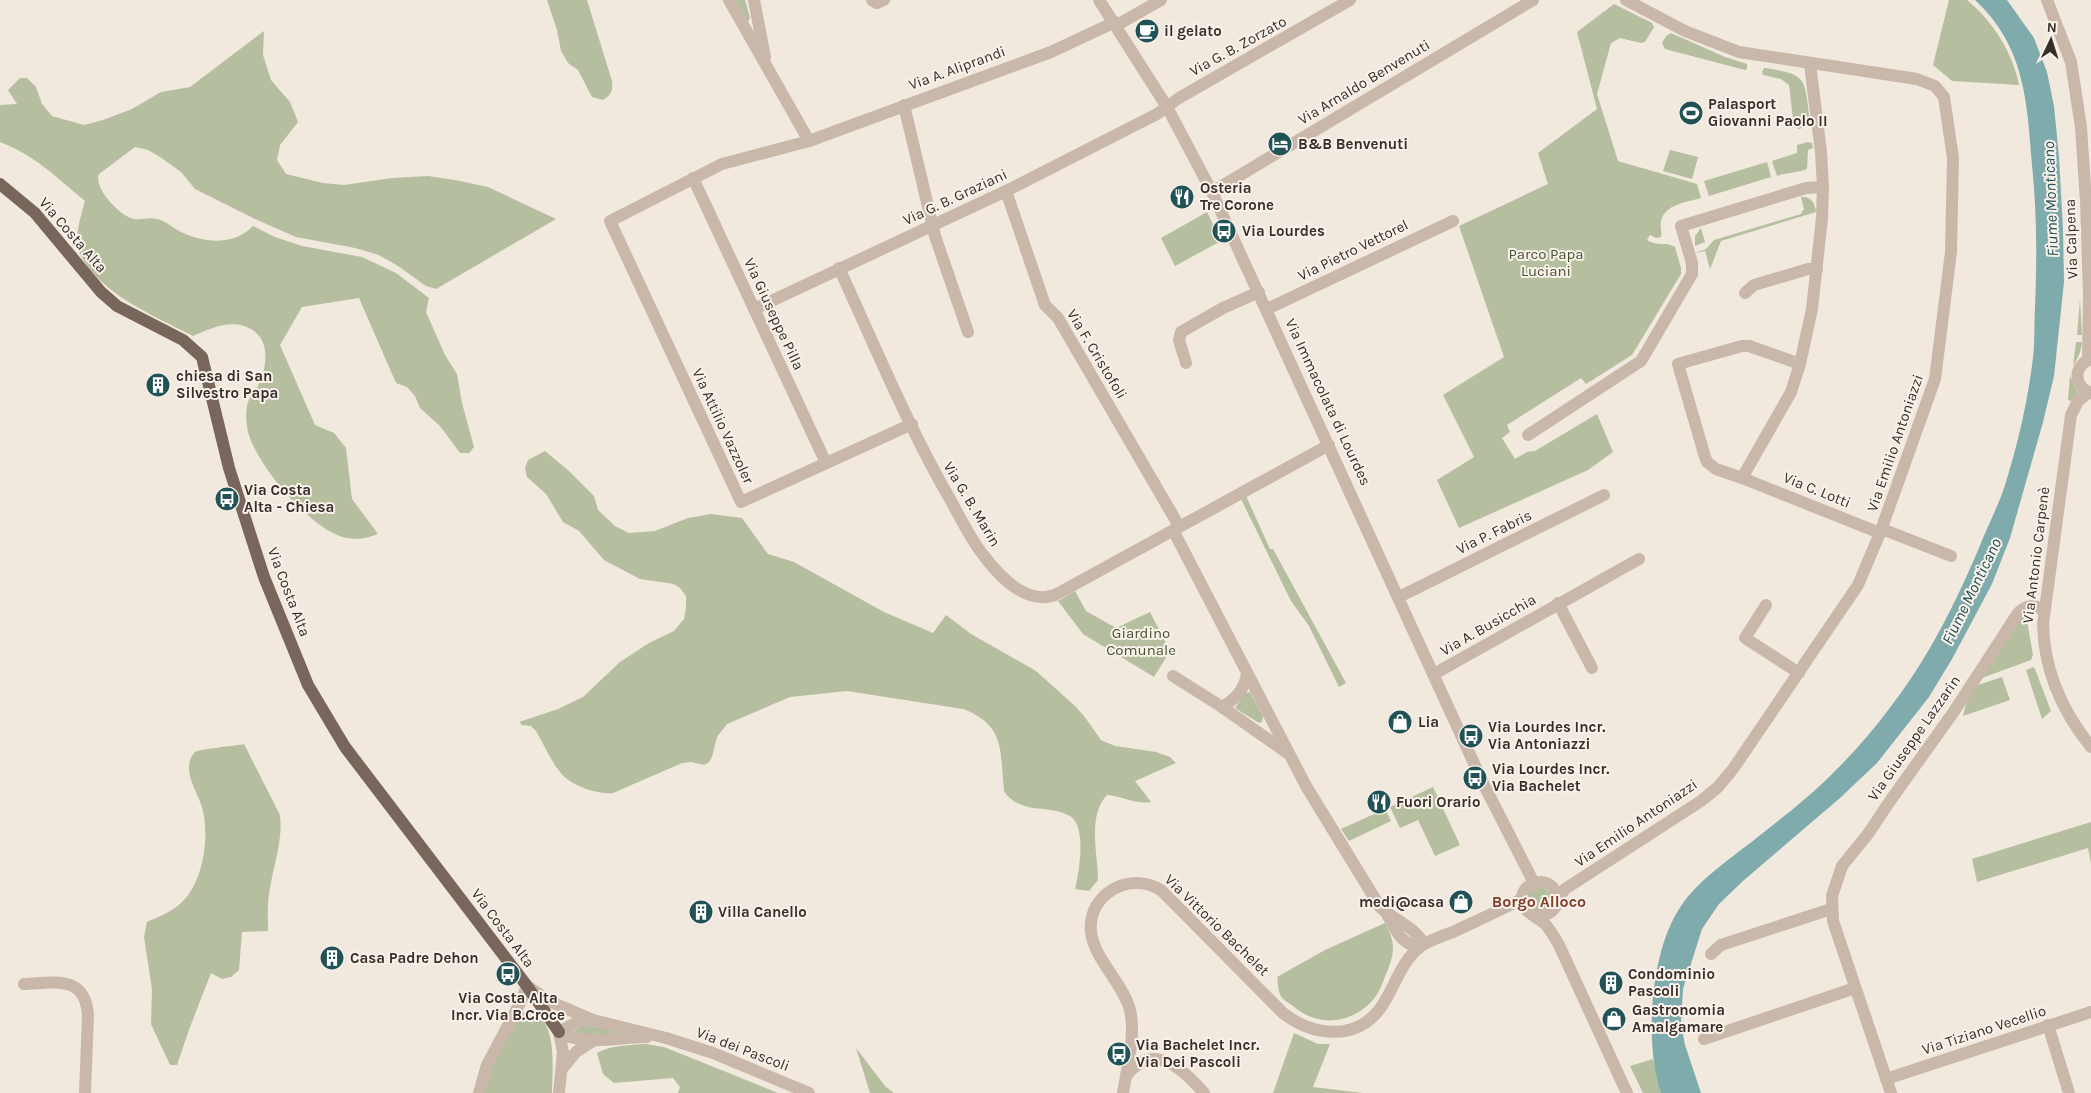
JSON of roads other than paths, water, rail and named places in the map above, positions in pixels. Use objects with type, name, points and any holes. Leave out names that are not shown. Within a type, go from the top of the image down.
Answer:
[{"type":"main road","name":"Via Costa Alta","points":[[0,184],[35,213],[101,292],[117,306],[183,340],[202,357],[229,468],[264,577],[308,685],[345,747],[527,986],[559,1032]]},
{"type":"street","points":[[729,0],[809,142]]},
{"type":"street","points":[[754,0],[766,65]]},
{"type":"street","points":[[872,0],[878,4],[884,0]]},
{"type":"street","name":"Via Immacolata di Lourdes","points":[[1099,0],[1167,106],[1212,192],[1531,885]]},
{"type":"street","name":"Via A. Aliprandi","points":[[610,221],[730,161],[809,142],[904,105],[1051,52],[1116,24],[1161,0]]},
{"type":"street","name":"Via G. B. Zorzato","points":[[1167,106],[1350,0]]},
{"type":"street","name":"Via Arnaldo Benvenuti","points":[[1212,192],[1533,0]]},
{"type":"street","name":"Via Emilio Antoniazzi","points":[[1558,897],[1701,801],[1718,787],[1734,769],[1852,596],[1881,531],[1931,395],[1939,360],[1951,252],[1954,205],[1953,158],[1946,102],[1940,91],[1922,80],[1757,56],[1724,48],[1626,0]]},
{"type":"street","name":"Via Calpena","points":[[2048,2],[2071,62],[2077,97],[2086,201],[2090,299],[2089,359]]},
{"type":"street","points":[[1742,478],[1791,392],[1809,327],[1817,269],[1823,187],[1821,152],[1810,64]]},
{"type":"street","points":[[904,105],[932,226],[968,332]]},
{"type":"street","name":"Via G. B. Graziani","points":[[754,309],[1006,191],[1157,114],[1167,106]]},
{"type":"street","name":"Via Giuseppe Pilla","points":[[693,178],[826,463]]},
{"type":"street","points":[[1528,435],[1641,361],[1692,274],[1692,263],[1681,226],[1806,188],[1823,187]]},
{"type":"street","name":"Via F. Cristofoli","points":[[1006,191],[1045,305],[1058,318],[1176,528]]},
{"type":"street","name":"Via Attilio Vazzoler","points":[[610,221],[741,502],[912,424]]},
{"type":"street","name":"Via Pietro Vettorel","points":[[1267,309],[1453,221]]},
{"type":"street","name":"Via G. B. Marin","points":[[839,268],[931,466],[983,556],[996,571],[1023,593],[1040,598],[1055,595],[1329,445]]},
{"type":"street","points":[[1745,293],[1754,285],[1808,269],[1817,269]]},
{"type":"street","points":[[1186,363],[1179,340],[1181,332],[1223,308],[1259,292]]},
{"type":"street","name":"Via C. Lotti","points":[[1800,364],[1749,346],[1742,346],[1678,364],[1707,462],[1716,469],[1951,556]]},
{"type":"street","points":[[2089,359],[2079,368],[2077,379],[2079,385],[2089,393]]},
{"type":"street","name":"Via Antonio Carpenè","points":[[2089,393],[2078,401],[2071,415],[2044,611],[2044,639],[2049,672],[2060,698],[2074,724],[2091,747]]},
{"type":"street","name":"Via P. Fabris","points":[[1399,597],[1604,495]]},
{"type":"street","points":[[1176,528],[1247,674],[1290,755],[1345,851],[1380,907],[1387,914],[1410,927],[1426,933],[1450,933]]},
{"type":"street","name":"Via A. Busicchia","points":[[1434,674],[1639,559]]},
{"type":"street","name":"Via A. Busicchia","points":[[1558,603],[1592,668]]},
{"type":"street","points":[[1766,605],[1745,638],[1799,673]]},
{"type":"street","name":"Via Giuseppe Lazzarin","points":[[1891,1093],[1836,931],[1831,909],[1834,886],[1842,866],[1868,834],[1955,710],[2018,613],[2026,606],[2035,606],[2044,611]]},
{"type":"street","points":[[1222,707],[1239,694],[1245,685],[1247,674]]},
{"type":"street","points":[[1173,676],[1222,707],[1290,755]]},
{"type":"street","name":"Via Vittorio Bachelet","points":[[1126,1076],[1131,1028],[1130,1009],[1091,932],[1092,918],[1097,906],[1104,896],[1117,886],[1141,882],[1162,890],[1283,1013],[1296,1023],[1312,1030],[1331,1032],[1342,1032],[1363,1023],[1378,1011],[1399,972],[1421,946],[1523,902]]},
{"type":"street","points":[[1554,935],[1558,897],[1546,883],[1531,885],[1523,902],[1526,910],[1545,924],[1554,935],[1627,1093]]},
{"type":"street","points":[[1534,916],[1544,916],[1558,897]]},
{"type":"street","points":[[1711,954],[1721,945],[1831,909]]},
{"type":"street","points":[[1387,914],[1401,939],[1410,946],[1421,946],[1419,935],[1410,927]]},
{"type":"street","points":[[1399,972],[1402,952],[1401,939]]},
{"type":"street","points":[[24,984],[66,983],[76,986],[83,994],[87,1004],[88,1015],[85,1093]]},
{"type":"street","points":[[479,1093],[487,1065],[527,986]]},
{"type":"street","name":"Via dei Pascoli","points":[[527,986],[552,1002],[593,1020],[666,1038],[713,1053],[808,1093]]},
{"type":"street","points":[[1704,1039],[1855,988]]},
{"type":"street","name":"Via Tiziano Vecellio","points":[[1886,1079],[2091,1012]]},
{"type":"street","points":[[559,1093],[563,1052],[559,1032],[577,1022],[593,1020]]},
{"type":"street","points":[[2048,1026],[2069,1092]]},
{"type":"street","name":"Via dei Pascoli","points":[[559,1032],[576,1040],[625,1037],[666,1038]]},
{"type":"street","name":"Via dei Pascoli","points":[[562,1069],[576,1052],[595,1040]]},
{"type":"street","points":[[1123,1093],[1126,1076],[1131,1069],[1142,1062],[1160,1060],[1181,1069],[1204,1093]]},
{"type":"water","name":"Fiume Monticano","points":[[1975,0],[2007,0],[2034,38],[2047,72],[2054,106],[2059,157],[2064,282],[2054,376],[2010,538],[1992,584],[1952,659],[1929,697],[1877,763],[1840,798],[1743,881],[1719,904],[1702,929],[1683,989],[1681,1023],[1685,1045],[1701,1093],[1661,1093],[1653,1049],[1653,998],[1662,947],[1681,906],[1707,877],[1810,795],[1844,762],[1877,725],[1918,668],[1951,610],[1996,509],[2010,469],[2025,406],[2034,352],[2036,219],[2034,183],[2025,97],[2014,56],[1992,18]]},
{"type":"place","name":"il gelato","points":[[1147,31]]},
{"type":"place","name":"Palasport Giovanni Paolo II","points":[[1691,113]]},
{"type":"place","name":"B&B Benvenuti","points":[[1280,144]]},
{"type":"place","name":"Osteria Tre Corone","points":[[1182,197]]},
{"type":"place","name":"Via Lourdes","points":[[1224,231]]},
{"type":"place","name":"chiesa di San Silvestro Papa","points":[[158,385]]},
{"type":"place","name":"Via Costa Alta - Chiesa","points":[[227,499]]},
{"type":"place","name":"Lia","points":[[1400,722]]},
{"type":"place","name":"Via Lourdes Incr. Via Antoniazzi","points":[[1471,736]]},
{"type":"place","name":"Via Lourdes Incr. Via Bachelet","points":[[1475,778]]},
{"type":"place","name":"Fuori Orario","points":[[1379,802]]},
{"type":"place","name":"medi@casa","points":[[1461,902]]},
{"type":"place","name":"Villa Canello","points":[[701,912]]},
{"type":"place","name":"Casa Padre Dehon","points":[[332,958]]},
{"type":"place","name":"Via Costa Alta Incr. Via B.Croce","points":[[508,974]]},
{"type":"place","name":"Condominio Pascoli","points":[[1611,983]]},
{"type":"place","name":"Gastronomia Amalgamare","points":[[1614,1019]]},
{"type":"place","name":"Via Bachelet Incr. Via Dei Pascoli","points":[[1119,1054]]},
{"type":"district","name":"Borgo Alloco","points":[[1539,901]]},
{"type":"park label","name":"Parco Papa Luciani","points":[[1546,262]]},
{"type":"park label","name":"Giardino Comunale","points":[[1141,642]]}]
